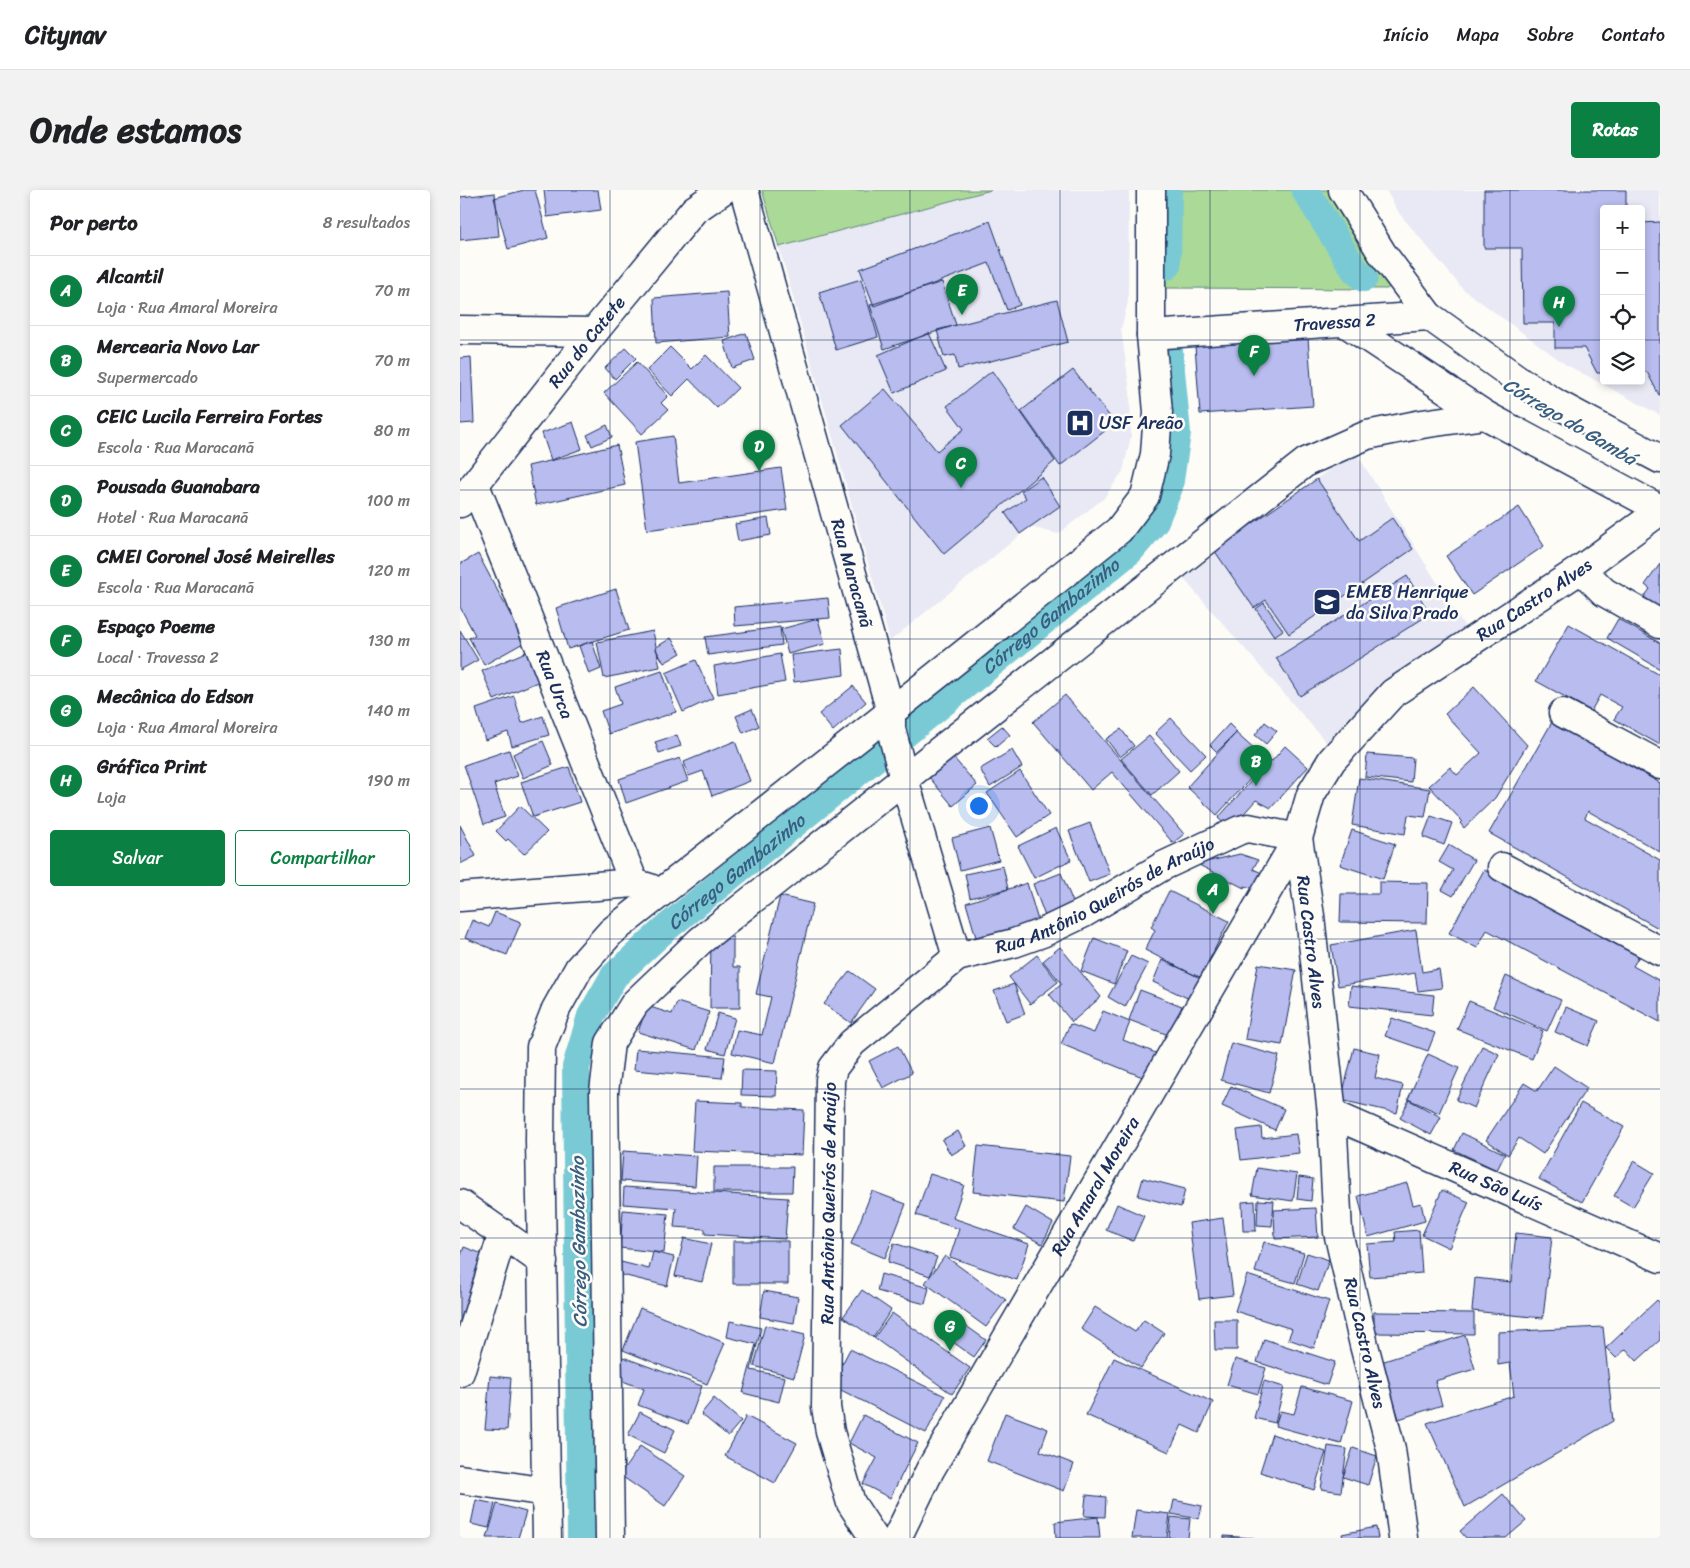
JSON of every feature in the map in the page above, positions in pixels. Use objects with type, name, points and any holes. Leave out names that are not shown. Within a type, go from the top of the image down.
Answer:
[{"type":"street","name":"Rua do Catete","points":[[468,494],[594,332],[694,210],[723,190]]},
{"type":"street","name":"Rua Maracanã","points":[[744,190],[891,721],[901,769],[957,956]]},
{"type":"street","points":[[547,1538],[540,1141],[541,1047],[556,1009],[579,968],[611,932],[661,892],[891,721],[1119,530],[1145,496],[1155,454],[1158,412],[1151,336],[1151,190]]},
{"type":"street","points":[[1342,190],[1382,253],[1429,316],[1523,383],[1557,404],[1660,459]]},
{"type":"street","name":"Travessa 2","points":[[1151,336],[1429,316]]},
{"type":"street","points":[[1343,321],[1486,415],[1660,510]]},
{"type":"street","points":[[460,330],[594,332]]},
{"type":"street","points":[[610,1538],[604,1092],[610,1043],[635,1003],[700,941],[901,769],[1306,462],[1367,435],[1422,424],[1486,415]]},
{"type":"street","name":"Rua Urca","points":[[468,494],[634,883]]},
{"type":"street","name":"Rua Castro Alves","points":[[1403,1538],[1391,1449],[1364,1345],[1338,1232],[1332,1114],[1310,916],[1298,838],[1311,794],[1332,760],[1393,692],[1581,569],[1660,510]]},
{"type":"street","points":[[1581,569],[1604,592],[1660,624]]},
{"type":"street","points":[[1563,713],[1660,764]]},
{"type":"street","name":"Rua Antônio Queirós de Araújo","points":[[874,1538],[852,1503],[830,1432],[826,1407],[830,1080],[833,1068],[852,1043],[957,956],[1014,943],[1042,933],[1084,912],[1163,866],[1240,830],[1248,828],[1298,838]]},
{"type":"street","name":"Rua Amaral Moreira","points":[[897,1538],[930,1470],[1298,838]]},
{"type":"street","points":[[1502,867],[1660,951]]},
{"type":"street","points":[[460,897],[634,883],[661,892]]},
{"type":"street","name":"Rua São Luís","points":[[1332,1114],[1660,1258]]},
{"type":"street","points":[[460,1204],[543,1262]]},
{"type":"street","points":[[460,1372],[503,1233]]},
{"type":"street","points":[[460,1479],[547,1492]]},
{"type":"shaded area","points":[[991,190],[1129,190],[1128,302],[1121,329],[1130,392],[1131,436],[1123,471],[1104,498],[1058,534],[1030,527],[890,641],[779,247]]},
{"type":"shaded area","points":[[1386,190],[1660,190],[1660,415],[1604,385],[1645,385],[1645,205],[1600,205],[1600,383],[1565,364],[1463,289],[1399,213]]},
{"type":"shaded area","name":"EMEB Henrique da Silva Prado","points":[[1358,456],[1465,627],[1397,672],[1346,720],[1327,743],[1183,578],[1330,469]]},
{"type":"green space","points":[[762,190],[991,190],[779,247]]},
{"type":"green space","points":[[1174,190],[1296,190],[1357,279],[1366,275],[1365,270],[1345,249],[1309,190],[1331,190],[1392,285],[1387,289],[1162,288],[1162,272],[1174,272]]},
{"type":"building","points":[[524,190],[535,190],[548,238],[508,249],[494,198]]},
{"type":"building","points":[[544,190],[598,190],[601,210],[547,217]]},
{"type":"building","points":[[1484,190],[1626,190],[1626,205],[1600,205],[1600,373],[1597,373],[1584,348],[1555,348],[1555,323],[1523,323],[1522,248],[1484,248]]},
{"type":"building","points":[[495,193],[499,236],[460,240],[460,197]]},
{"type":"building","points":[[990,221],[1020,305],[1007,310],[989,263],[874,306],[860,269]]},
{"type":"building","points":[[1660,222],[1660,395],[1647,372],[1645,372],[1645,223]]},
{"type":"building","points":[[861,279],[878,337],[836,350],[819,292]]},
{"type":"building","points":[[942,282],[956,325],[884,349],[870,305]]},
{"type":"building","points":[[727,292],[730,337],[656,343],[654,298]]},
{"type":"building","points":[[1057,300],[1068,342],[958,369],[955,355],[944,357],[937,330]]},
{"type":"building","points":[[746,333],[755,360],[732,368],[724,341]]},
{"type":"building","points":[[929,333],[946,371],[894,393],[878,355]]},
{"type":"building","points":[[1308,338],[1313,406],[1200,414],[1195,346]]},
{"type":"building","points":[[670,347],[692,369],[706,355],[738,388],[717,408],[689,379],[672,396],[647,370]]},
{"type":"building","points":[[626,348],[636,358],[615,379],[605,368]]},
{"type":"building","points":[[471,357],[474,423],[460,424],[460,358]]},
{"type":"building","points":[[637,362],[668,396],[661,403],[668,410],[642,434],[604,393]]},
{"type":"building","points":[[1073,370],[1115,423],[1060,466],[1021,411]]},
{"type":"building","points":[[992,371],[1055,461],[944,554],[842,425],[885,389],[937,451],[964,429],[947,406]]},
{"type":"building","points":[[573,422],[582,449],[551,460],[542,433]]},
{"type":"building","points":[[607,425],[612,437],[592,446],[587,435]]},
{"type":"building","points":[[673,436],[679,483],[781,468],[787,510],[647,530],[635,442]]},
{"type":"building","points":[[617,445],[625,485],[536,505],[528,466]]},
{"type":"building","points":[[1041,477],[1060,506],[1020,534],[1005,513],[1026,498],[1021,491]]},
{"type":"building","points":[[1317,479],[1359,541],[1392,518],[1413,549],[1289,634],[1266,600],[1254,608],[1214,550]]},
{"type":"building","points":[[1519,507],[1544,546],[1472,595],[1446,556]]},
{"type":"building","points":[[768,518],[771,535],[738,541],[735,524]]},
{"type":"building","points":[[478,554],[525,642],[484,665],[469,638],[475,635],[460,607],[460,564]]},
{"type":"building","points":[[1660,564],[1660,608],[1644,597],[1650,589],[1645,585]]},
{"type":"building","points":[[1407,576],[1430,614],[1300,696],[1276,658]]},
{"type":"building","points":[[616,589],[629,630],[568,649],[556,608]]},
{"type":"building","points":[[828,598],[830,618],[735,626],[734,607]]},
{"type":"building","points":[[1264,603],[1283,630],[1274,636],[1256,609]]},
{"type":"building","points":[[818,619],[825,644],[788,654],[781,629]]},
{"type":"building","points":[[1618,619],[1660,643],[1660,669],[1607,638]]},
{"type":"building","points":[[1569,624],[1660,675],[1660,745],[1614,719],[1622,707],[1600,695],[1591,711],[1536,681]]},
{"type":"building","points":[[780,627],[782,645],[708,655],[705,637]]},
{"type":"building","points":[[460,630],[478,660],[460,670]]},
{"type":"building","points":[[653,631],[660,667],[604,678],[597,642]]},
{"type":"building","points":[[671,638],[681,653],[664,663],[655,648]]},
{"type":"building","points":[[592,641],[601,669],[589,674],[579,646]]},
{"type":"building","points":[[842,649],[844,675],[794,682],[791,655]]},
{"type":"building","points":[[528,651],[540,681],[494,700],[482,671]]},
{"type":"building","points":[[780,654],[785,682],[718,694],[714,666]]},
{"type":"building","points":[[696,660],[713,698],[683,712],[666,673]]},
{"type":"building","points":[[662,671],[676,712],[609,734],[601,711],[621,704],[615,687]]},
{"type":"building","points":[[853,686],[866,702],[833,731],[819,714]]},
{"type":"building","points":[[1474,687],[1527,745],[1495,798],[1464,828],[1460,823],[1462,821],[1429,786],[1450,767],[1457,775],[1481,753],[1445,714]]},
{"type":"building","points":[[1065,695],[1184,834],[1173,843],[1112,772],[1091,790],[1033,722]]},
{"type":"building","points":[[514,696],[522,723],[543,716],[549,735],[512,746],[508,732],[485,740],[476,709]]},
{"type":"building","points":[[752,709],[759,726],[743,733],[736,716]]},
{"type":"building","points":[[1171,718],[1206,755],[1190,770],[1155,733]]},
{"type":"building","points":[[1265,722],[1277,731],[1266,744],[1255,735]]},
{"type":"building","points":[[1552,722],[1660,783],[1660,852],[1588,811],[1585,818],[1660,860],[1660,929],[1489,833]]},
{"type":"building","points":[[1229,724],[1237,732],[1217,752],[1210,745]]},
{"type":"building","points":[[1002,726],[1010,735],[996,747],[987,738]]},
{"type":"building","points":[[1121,729],[1134,746],[1120,757],[1106,739]]},
{"type":"building","points":[[1236,733],[1267,761],[1217,815],[1187,787]]},
{"type":"building","points":[[677,735],[681,746],[659,753],[655,742]]},
{"type":"building","points":[[1149,736],[1179,771],[1152,795],[1121,759]]},
{"type":"building","points":[[543,741],[553,765],[523,778],[513,754]]},
{"type":"building","points":[[735,741],[750,781],[712,796],[703,771],[689,776],[684,762]]},
{"type":"building","points":[[1285,746],[1308,767],[1271,808],[1256,800],[1230,829],[1218,818]]},
{"type":"building","points":[[509,750],[518,776],[494,784],[505,817],[484,824],[464,765]]},
{"type":"building","points":[[1012,750],[1022,767],[990,787],[980,769]]},
{"type":"building","points":[[1367,754],[1413,758],[1411,782],[1365,777]]},
{"type":"building","points":[[953,757],[977,785],[953,806],[929,777]]},
{"type":"building","points":[[680,758],[688,781],[626,803],[619,779]]},
{"type":"building","points":[[569,767],[580,802],[533,817],[521,782]]},
{"type":"building","points":[[1020,771],[1049,815],[1017,837],[987,793]]},
{"type":"building","points":[[1359,778],[1430,789],[1425,817],[1408,815],[1405,834],[1352,825]]},
{"type":"building","points":[[520,806],[547,832],[524,854],[496,831]]},
{"type":"building","points":[[1431,816],[1452,823],[1444,845],[1423,837]]},
{"type":"building","points":[[1090,823],[1110,874],[1089,882],[1069,831]]},
{"type":"building","points":[[460,825],[476,856],[460,864]]},
{"type":"building","points":[[990,828],[999,860],[960,870],[952,838]]},
{"type":"building","points":[[1056,828],[1071,860],[1034,878],[1018,846]]},
{"type":"building","points":[[1352,830],[1395,844],[1383,879],[1340,865]]},
{"type":"building","points":[[1449,845],[1474,860],[1453,896],[1442,890],[1453,870],[1439,862]]},
{"type":"building","points":[[1240,854],[1258,860],[1253,869],[1262,873],[1254,889],[1245,886],[1244,888],[1197,864]]},
{"type":"building","points":[[1003,866],[1008,889],[970,898],[965,874]]},
{"type":"building","points":[[1484,870],[1641,953],[1633,966],[1660,981],[1660,1022],[1487,930],[1477,948],[1449,933]]},
{"type":"building","points":[[1061,873],[1075,907],[1046,919],[1033,884]]},
{"type":"building","points":[[1379,882],[1428,883],[1427,923],[1340,922],[1341,894],[1379,894]]},
{"type":"building","points":[[1027,883],[1041,931],[980,951],[966,903]]},
{"type":"building","points":[[1169,891],[1229,921],[1200,978],[1145,950],[1155,930],[1151,927]]},
{"type":"building","points":[[780,896],[813,904],[775,1063],[732,1053],[737,1030],[762,1035],[771,997],[756,994]]},
{"type":"building","points":[[495,912],[521,922],[507,955],[465,938],[472,920],[489,927]]},
{"type":"building","points":[[1416,930],[1422,972],[1439,969],[1442,988],[1418,991],[1415,973],[1338,986],[1331,945]]},
{"type":"building","points":[[711,937],[733,937],[733,967],[740,967],[740,1008],[710,1008]]},
{"type":"building","points":[[1094,938],[1127,951],[1114,984],[1081,971]]},
{"type":"building","points":[[1060,947],[1101,997],[1072,1022],[1049,994],[1062,984],[1043,961]]},
{"type":"building","points":[[1037,955],[1058,982],[1030,1004],[1009,977]]},
{"type":"building","points":[[1131,956],[1148,964],[1125,1007],[1108,997]]},
{"type":"building","points":[[1162,960],[1206,980],[1196,1002],[1153,982]]},
{"type":"building","points":[[1258,964],[1296,970],[1282,1045],[1245,1039]]},
{"type":"building","points":[[850,971],[875,989],[851,1023],[824,1004]]},
{"type":"building","points":[[1506,976],[1561,1000],[1547,1031],[1493,1007]]},
{"type":"building","points":[[1014,984],[1025,1014],[1006,1021],[994,991]]},
{"type":"building","points":[[1351,986],[1434,995],[1432,1015],[1349,1006]]},
{"type":"building","points":[[1140,990],[1182,1006],[1171,1036],[1129,1020]]},
{"type":"building","points":[[1469,1001],[1543,1031],[1532,1059],[1457,1029]]},
{"type":"building","points":[[677,1002],[709,1012],[696,1050],[638,1032],[647,1006],[672,1014]]},
{"type":"building","points":[[1566,1007],[1599,1021],[1588,1046],[1555,1032]]},
{"type":"building","points":[[1103,1011],[1130,1022],[1123,1040],[1161,1055],[1150,1080],[1061,1044],[1070,1024],[1094,1033]]},
{"type":"building","points":[[718,1013],[735,1018],[725,1054],[707,1049]]},
{"type":"building","points":[[1392,1018],[1435,1033],[1428,1051],[1385,1036]]},
{"type":"building","points":[[1231,1043],[1279,1056],[1269,1093],[1221,1080]]},
{"type":"building","points":[[898,1046],[912,1073],[883,1088],[869,1061]]},
{"type":"building","points":[[1482,1046],[1499,1054],[1474,1108],[1456,1100]]},
{"type":"building","points":[[1354,1048],[1380,1054],[1375,1078],[1403,1085],[1397,1113],[1341,1100]]},
{"type":"building","points":[[636,1049],[725,1057],[722,1078],[634,1070]]},
{"type":"building","points":[[1428,1054],[1459,1068],[1439,1113],[1408,1099]]},
{"type":"building","points":[[1554,1066],[1587,1088],[1543,1154],[1519,1138],[1508,1155],[1486,1140],[1524,1083],[1537,1091]]},
{"type":"building","points":[[742,1070],[777,1071],[776,1096],[741,1095]]},
{"type":"building","points":[[1231,1086],[1284,1109],[1275,1130],[1222,1106]]},
{"type":"building","points":[[1409,1100],[1441,1117],[1431,1135],[1400,1118]]},
{"type":"building","points":[[695,1101],[742,1103],[742,1107],[804,1110],[802,1155],[692,1151]]},
{"type":"building","points":[[1581,1103],[1624,1127],[1582,1202],[1539,1179]]},
{"type":"building","points":[[1261,1127],[1262,1138],[1296,1134],[1299,1153],[1241,1160],[1237,1130]]},
{"type":"building","points":[[958,1131],[966,1146],[951,1155],[942,1140]]},
{"type":"building","points":[[1462,1133],[1505,1154],[1497,1170],[1454,1150]]},
{"type":"building","points":[[978,1146],[1070,1156],[1064,1202],[973,1192]]},
{"type":"building","points":[[623,1151],[697,1156],[695,1186],[621,1181]]},
{"type":"building","points":[[1634,1161],[1654,1173],[1633,1207],[1614,1196]]},
{"type":"building","points":[[714,1167],[793,1167],[792,1192],[714,1192]]},
{"type":"building","points":[[1257,1168],[1297,1174],[1293,1201],[1252,1195]]},
{"type":"building","points":[[930,1174],[964,1185],[953,1218],[1029,1244],[1017,1280],[950,1257],[959,1229],[916,1215]]},
{"type":"building","points":[[1299,1177],[1313,1179],[1311,1201],[1297,1199]]},
{"type":"building","points":[[1143,1178],[1185,1189],[1181,1207],[1138,1196]]},
{"type":"building","points":[[1407,1183],[1413,1205],[1421,1203],[1425,1221],[1368,1237],[1358,1196]]},
{"type":"building","points":[[624,1187],[788,1198],[785,1239],[705,1234],[705,1229],[674,1227],[676,1208],[623,1204]]},
{"type":"building","points":[[1442,1190],[1469,1202],[1449,1248],[1422,1235]]},
{"type":"building","points":[[872,1191],[906,1204],[885,1258],[851,1244]]},
{"type":"building","points":[[1258,1200],[1274,1201],[1272,1226],[1257,1225]]},
{"type":"building","points":[[1255,1201],[1256,1231],[1243,1231],[1242,1202]]},
{"type":"building","points":[[1117,1204],[1144,1216],[1133,1241],[1106,1230]]},
{"type":"building","points":[[1026,1207],[1053,1223],[1042,1244],[1014,1229]]},
{"type":"building","points":[[1316,1208],[1318,1237],[1275,1239],[1274,1210]]},
{"type":"building","points":[[623,1210],[668,1214],[664,1253],[620,1248]]},
{"type":"building","points":[[1223,1218],[1233,1295],[1199,1299],[1189,1223]]},
{"type":"building","points":[[1419,1230],[1422,1273],[1370,1277],[1367,1244],[1396,1242],[1395,1232]]},
{"type":"building","points":[[1516,1233],[1552,1237],[1543,1318],[1472,1311],[1475,1278],[1511,1282]]},
{"type":"building","points":[[684,1238],[711,1244],[702,1282],[675,1276]]},
{"type":"building","points":[[733,1241],[788,1241],[788,1284],[733,1284]]},
{"type":"building","points":[[1264,1242],[1304,1253],[1295,1283],[1255,1272]]},
{"type":"building","points":[[894,1243],[937,1257],[930,1276],[888,1262]]},
{"type":"building","points":[[464,1247],[491,1257],[460,1345],[460,1258]]},
{"type":"building","points":[[653,1252],[674,1257],[667,1286],[618,1274],[621,1262],[649,1269]]},
{"type":"building","points":[[1307,1253],[1329,1260],[1318,1291],[1297,1284]]},
{"type":"building","points":[[945,1256],[1006,1300],[986,1327],[925,1283]]},
{"type":"building","points":[[881,1274],[929,1288],[925,1304],[877,1291]]},
{"type":"building","points":[[1247,1275],[1329,1301],[1314,1348],[1288,1339],[1292,1329],[1235,1311]]},
{"type":"building","points":[[862,1290],[891,1310],[873,1337],[843,1317]]},
{"type":"building","points":[[764,1291],[798,1297],[794,1323],[760,1317]]},
{"type":"building","points":[[1657,1300],[1660,1303],[1660,1340],[1637,1361],[1626,1349],[1616,1358],[1606,1348]]},
{"type":"building","points":[[1095,1307],[1135,1332],[1144,1320],[1164,1333],[1141,1368],[1081,1329]]},
{"type":"building","points":[[640,1308],[725,1343],[707,1384],[623,1350]]},
{"type":"building","points":[[1374,1312],[1474,1313],[1474,1334],[1374,1333]]},
{"type":"building","points":[[892,1313],[970,1368],[952,1394],[874,1338]]},
{"type":"building","points":[[948,1313],[986,1340],[974,1357],[936,1330]]},
{"type":"building","points":[[1214,1320],[1237,1320],[1237,1350],[1215,1350]]},
{"type":"building","points":[[730,1321],[761,1328],[751,1370],[785,1377],[779,1402],[743,1393],[756,1344],[727,1337]]},
{"type":"building","points":[[765,1325],[805,1335],[794,1377],[754,1366]]},
{"type":"building","points":[[1603,1327],[1613,1421],[1465,1507],[1427,1423],[1514,1396],[1510,1363],[1498,1365],[1498,1332]]},
{"type":"building","points":[[1465,1335],[1475,1369],[1435,1381],[1442,1405],[1399,1419],[1381,1362]]},
{"type":"building","points":[[1264,1339],[1335,1362],[1327,1385],[1257,1362]]},
{"type":"building","points":[[850,1349],[945,1396],[926,1433],[831,1385]]},
{"type":"building","points":[[620,1356],[702,1386],[688,1424],[638,1405],[644,1389],[612,1377]]},
{"type":"building","points":[[1114,1358],[1213,1402],[1199,1433],[1182,1425],[1169,1452],[1086,1415]]},
{"type":"building","points":[[1235,1359],[1266,1368],[1258,1394],[1227,1385]]},
{"type":"building","points":[[490,1376],[511,1378],[507,1430],[485,1429]]},
{"type":"building","points":[[1264,1381],[1284,1387],[1275,1423],[1254,1418]]},
{"type":"building","points":[[1302,1387],[1353,1401],[1341,1444],[1275,1426],[1280,1411],[1294,1414]]},
{"type":"building","points":[[714,1398],[741,1421],[728,1436],[701,1414]]},
{"type":"building","points":[[640,1412],[675,1430],[664,1453],[628,1435]]},
{"type":"building","points":[[1005,1413],[1048,1429],[1040,1451],[1074,1464],[1064,1491],[987,1461]]},
{"type":"building","points":[[863,1415],[918,1443],[890,1498],[863,1484],[877,1458],[849,1443]]},
{"type":"building","points":[[746,1416],[797,1443],[775,1483],[725,1456]]},
{"type":"building","points":[[1272,1434],[1326,1452],[1314,1490],[1260,1472]]},
{"type":"building","points":[[640,1446],[685,1476],[665,1506],[620,1475]]},
{"type":"building","points":[[1328,1446],[1347,1449],[1341,1492],[1321,1489]]},
{"type":"building","points":[[1353,1448],[1377,1456],[1368,1485],[1343,1477]]},
{"type":"building","points":[[1503,1494],[1526,1521],[1506,1538],[1466,1538],[1460,1531]]},
{"type":"building","points":[[1086,1495],[1106,1497],[1105,1517],[1084,1516]]},
{"type":"building","points":[[476,1500],[495,1504],[489,1528],[471,1524]]},
{"type":"building","points":[[1174,1500],[1202,1506],[1199,1519],[1171,1514]]},
{"type":"building","points":[[497,1504],[526,1512],[518,1538],[487,1538]]},
{"type":"building","points":[[1136,1510],[1170,1514],[1167,1538],[1132,1538]]},
{"type":"building","points":[[1098,1517],[1100,1538],[1056,1538],[1055,1522]]},
{"type":"building","points":[[1171,1517],[1190,1519],[1188,1538],[1169,1538]]},
{"type":"building","points":[[1376,1527],[1378,1538],[1343,1538],[1342,1534]]},
{"type":"building","points":[[1224,1536],[1254,1538],[1224,1538]]},
{"type":"waterway","name":"Córrego Gambazinho","points":[[1167,266],[1168,190]]},
{"type":"waterway","name":"Córrego do Gambá","points":[[1305,190],[1355,270],[1364,278]]},
{"type":"waterway","name":"Córrego Gambazinho","points":[[581,1538],[576,1067],[591,1016],[614,976],[665,929],[1130,551],[1154,523],[1169,487],[1177,433],[1168,340]]},
{"type":"place","name":"CMEI Coronel José Meirelles","points":[[962,315]]},
{"type":"place","name":"Gráfica Print","points":[[1559,327]]},
{"type":"place","name":"Espaço Poeme","points":[[1254,376]]},
{"type":"place","name":"USF Areão","points":[[1080,423]]},
{"type":"place","name":"Pousada Guanabara","points":[[759,471]]},
{"type":"place","name":"CEIC Lucila Ferreira Fortes","points":[[961,488]]},
{"type":"place","name":"EMEB Henrique da Silva Prado","points":[[1327,602]]},
{"type":"place","name":"Mercearia Novo Lar","points":[[1256,786]]},
{"type":"place","name":"Alcantil","points":[[1213,914]]},
{"type":"place","name":"Mecânica do Edson","points":[[950,1351]]}]
